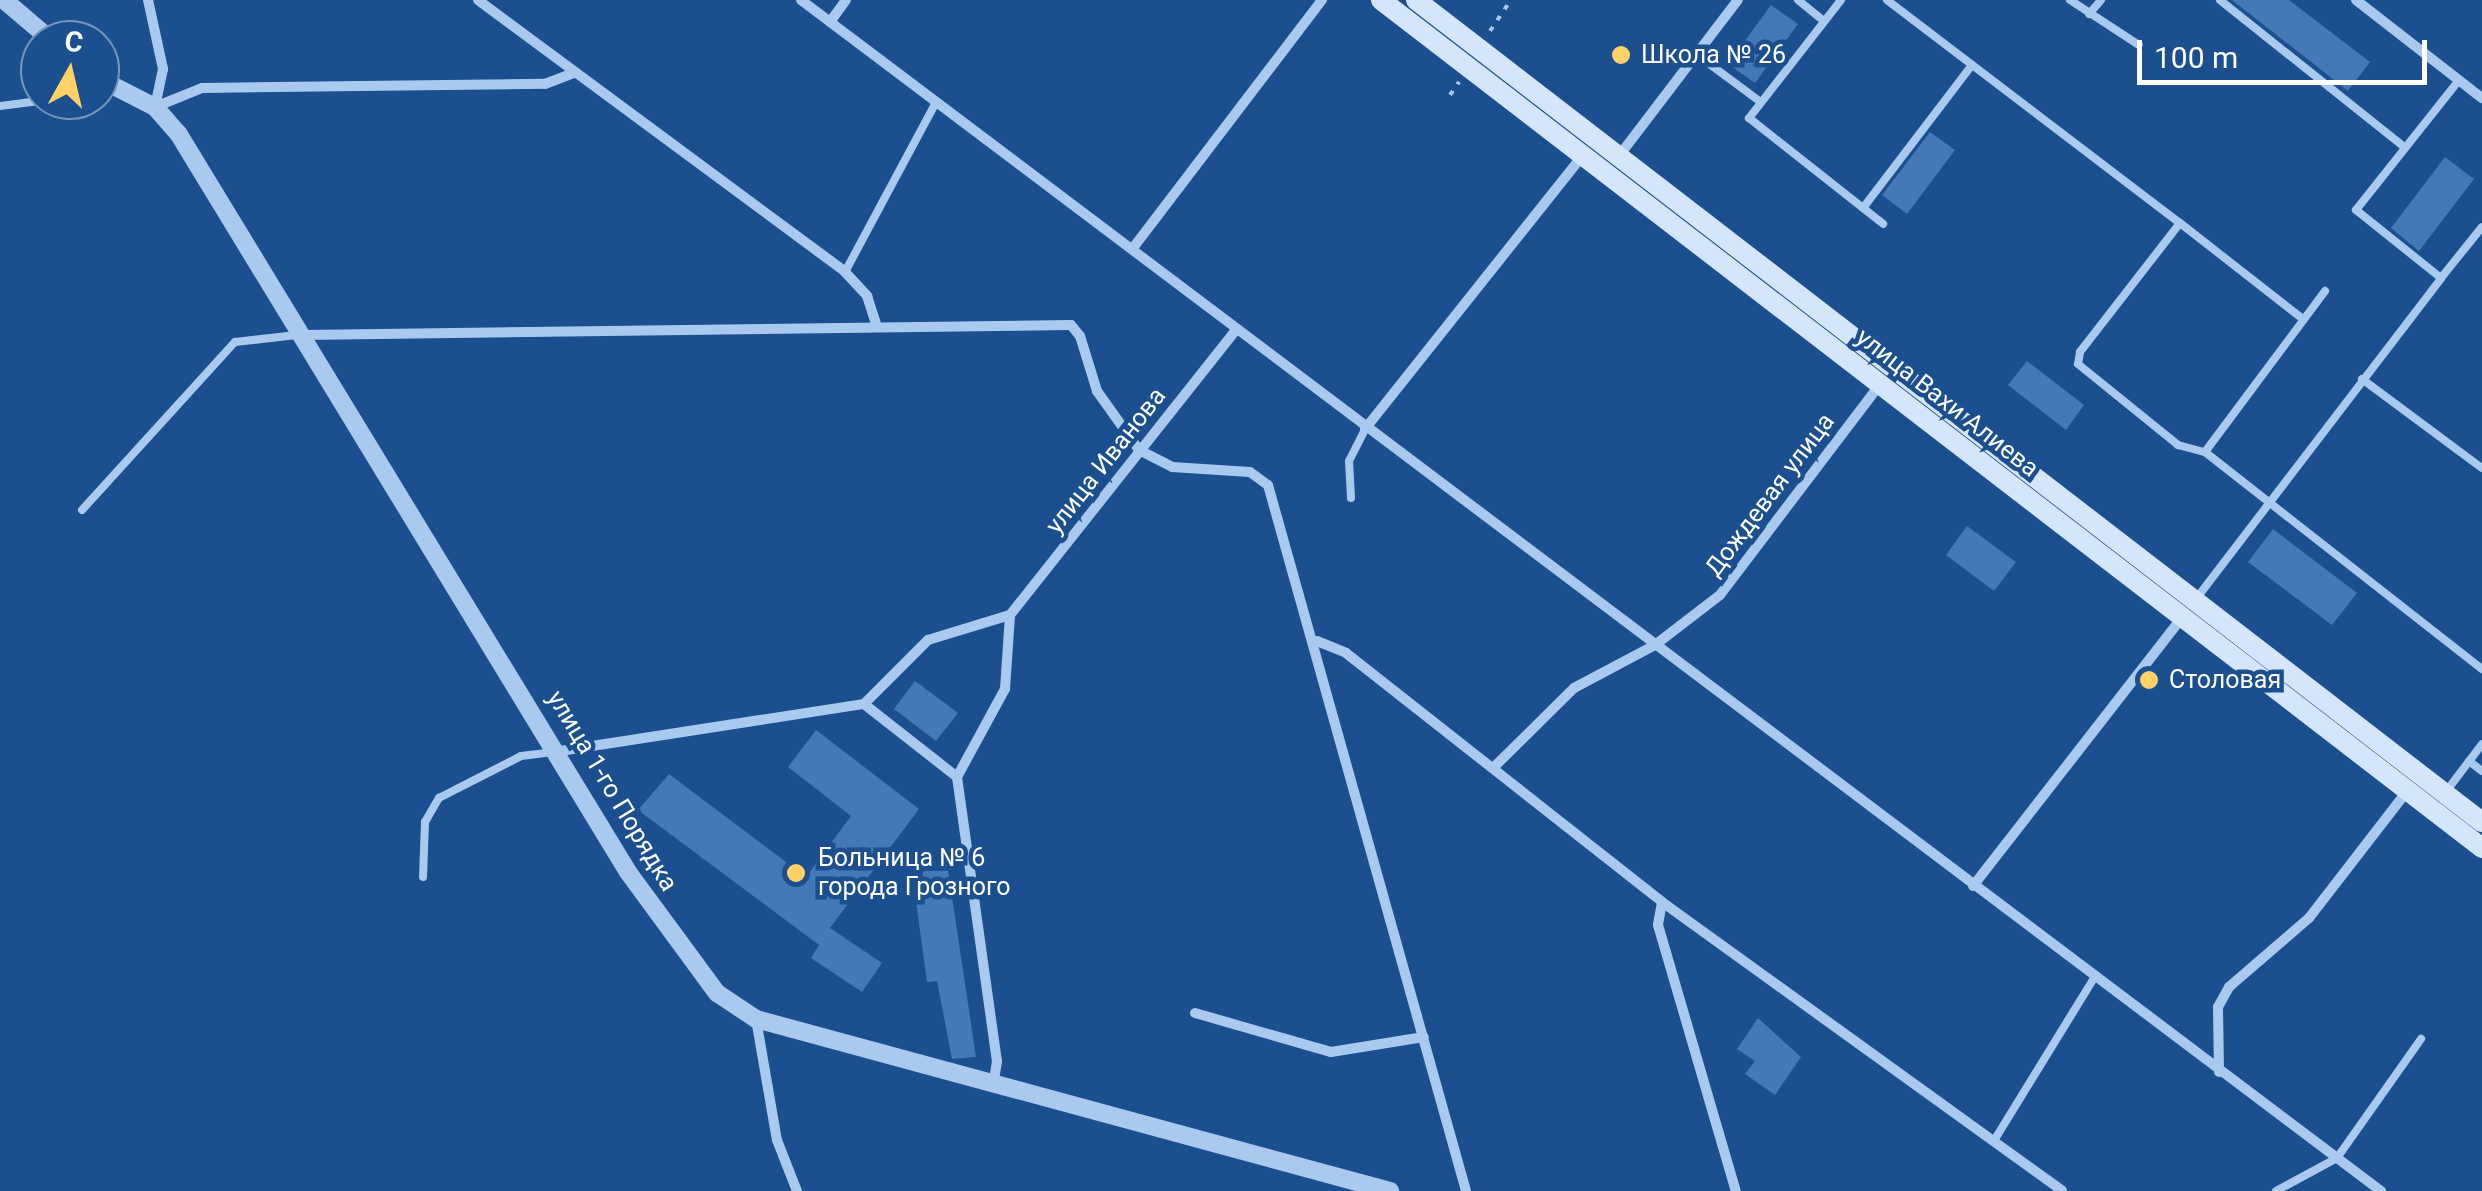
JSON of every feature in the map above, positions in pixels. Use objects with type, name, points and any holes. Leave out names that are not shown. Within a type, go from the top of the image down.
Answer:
[{"type":"main road","name":"улица Вахи Алиева","points":[[1381,0],[1880,384],[2482,822]]},
{"type":"main road","name":"улица Вахи Алиева","points":[[1416,0],[2189,608],[2482,848]]},
{"type":"street","points":[[4,0],[27,20]]},
{"type":"street","points":[[148,0],[163,69],[155,107]]},
{"type":"street","points":[[478,0],[844,272],[867,296],[876,323]]},
{"type":"street","points":[[801,0],[1133,248],[1234,332],[1655,645],[2093,980],[2381,1191]]},
{"type":"street","points":[[830,22],[846,0]]},
{"type":"street","points":[[1133,248],[1322,0]]},
{"type":"street","points":[[1619,156],[1738,0]]},
{"type":"street","points":[[2356,0],[2482,98]]},
{"type":"street","points":[[120,89],[155,107],[202,88],[545,84],[574,73]]},
{"type":"street","name":"улица 1-го Порядка","points":[[155,107],[178,133],[690,964],[717,993],[756,1019],[1390,1191]]},
{"type":"street","points":[[1365,429],[1583,155]]},
{"type":"street","points":[[304,335],[876,323],[1071,325],[1080,336],[1096,391],[1138,450],[1172,467],[1262,476],[1316,641],[1466,1191]]},
{"type":"street","name":"улица Иванова","points":[[1010,615],[1234,332]]},
{"type":"street","name":"Дождевая улица","points":[[1495,766],[1574,688],[1655,645],[1720,595],[1880,384]]},
{"type":"street","points":[[1973,886],[2189,608]]},
{"type":"street","points":[[560,751],[864,704],[928,640],[1010,615],[1005,689],[957,776],[998,1061],[994,1086]]},
{"type":"street","points":[[1316,641],[1346,653],[1495,766],[1662,902],[2062,1191]]},
{"type":"street","points":[[864,704],[957,776]]},
{"type":"street","points":[[2219,1072],[2218,1007],[2229,987],[2309,918],[2408,790]]},
{"type":"street","points":[[1662,902],[1658,925],[1736,1191]]},
{"type":"street","points":[[1195,1012],[1331,1052],[1424,1037]]},
{"type":"street","points":[[756,1019],[777,1140],[798,1191]]},
{"type":"lane","points":[[1798,0],[1824,20]]},
{"type":"lane","points":[[1841,0],[1750,110],[1753,125],[1883,224]]},
{"type":"lane","points":[[1886,0],[2304,320]]},
{"type":"lane","points":[[2070,0],[2139,45]]},
{"type":"lane","points":[[2089,14],[2101,0]]},
{"type":"lane","points":[[2220,0],[2404,146]]},
{"type":"lane","points":[[1696,54],[1758,100]]},
{"type":"lane","points":[[1863,208],[1972,65]]},
{"type":"lane","points":[[2441,278],[2356,210],[2459,80]]},
{"type":"lane","points":[[844,272],[936,102]]},
{"type":"lane","points":[[2180,223],[2080,352],[2078,364],[2082,374],[2178,446],[2205,452],[2482,669]]},
{"type":"lane","points":[[2189,608],[2266,502],[2482,227]]},
{"type":"lane","points":[[2205,452],[2325,292]]},
{"type":"lane","points":[[82,510],[235,342],[304,335]]},
{"type":"lane","points":[[2362,379],[2482,468]]},
{"type":"lane","points":[[1351,498],[1348,461],[1365,429]]},
{"type":"lane","points":[[2445,793],[2482,744]]},
{"type":"lane","points":[[423,877],[424,822],[438,798],[521,756],[560,751]]},
{"type":"lane","points":[[2469,761],[2482,771]]},
{"type":"lane","points":[[1995,1139],[2093,980]]},
{"type":"lane","points":[[2276,1191],[2337,1158],[2421,1039]]},
{"type":"building","points":[[2232,0],[2289,0],[2370,62],[2348,91]]},
{"type":"building","points":[[1771,5],[1798,24],[1755,83],[1728,64]]},
{"type":"building","points":[[1930,132],[1955,150],[1907,214],[1882,195]]},
{"type":"building","points":[[2445,157],[2474,179],[2419,251],[2391,228]]},
{"type":"building","points":[[2027,361],[2084,405],[2066,430],[2008,385]]},
{"type":"building","points":[[1967,526],[2016,562],[1994,591],[1946,555]]},
{"type":"building","points":[[2273,529],[2357,593],[2332,625],[2248,562]]},
{"type":"building","points":[[915,681],[958,713],[936,741],[894,709]]},
{"type":"building","points":[[816,730],[919,809],[830,928],[882,963],[862,992],[811,958],[819,945],[638,810],[669,774],[806,877],[851,816],[788,767]]},
{"type":"building","points":[[948,870],[976,1057],[952,1059],[937,981],[927,982],[912,872]]},
{"type":"building","points":[[1758,1018],[1801,1057],[1775,1095],[1745,1074],[1755,1061],[1737,1049]]},
{"type":"place","name":"Школа № 26","points":[[1621,55]]},
{"type":"place","name":"Столовая","points":[[2149,680]]},
{"type":"place","name":"Больница № 6 города Грозного","points":[[796,873]]}]
